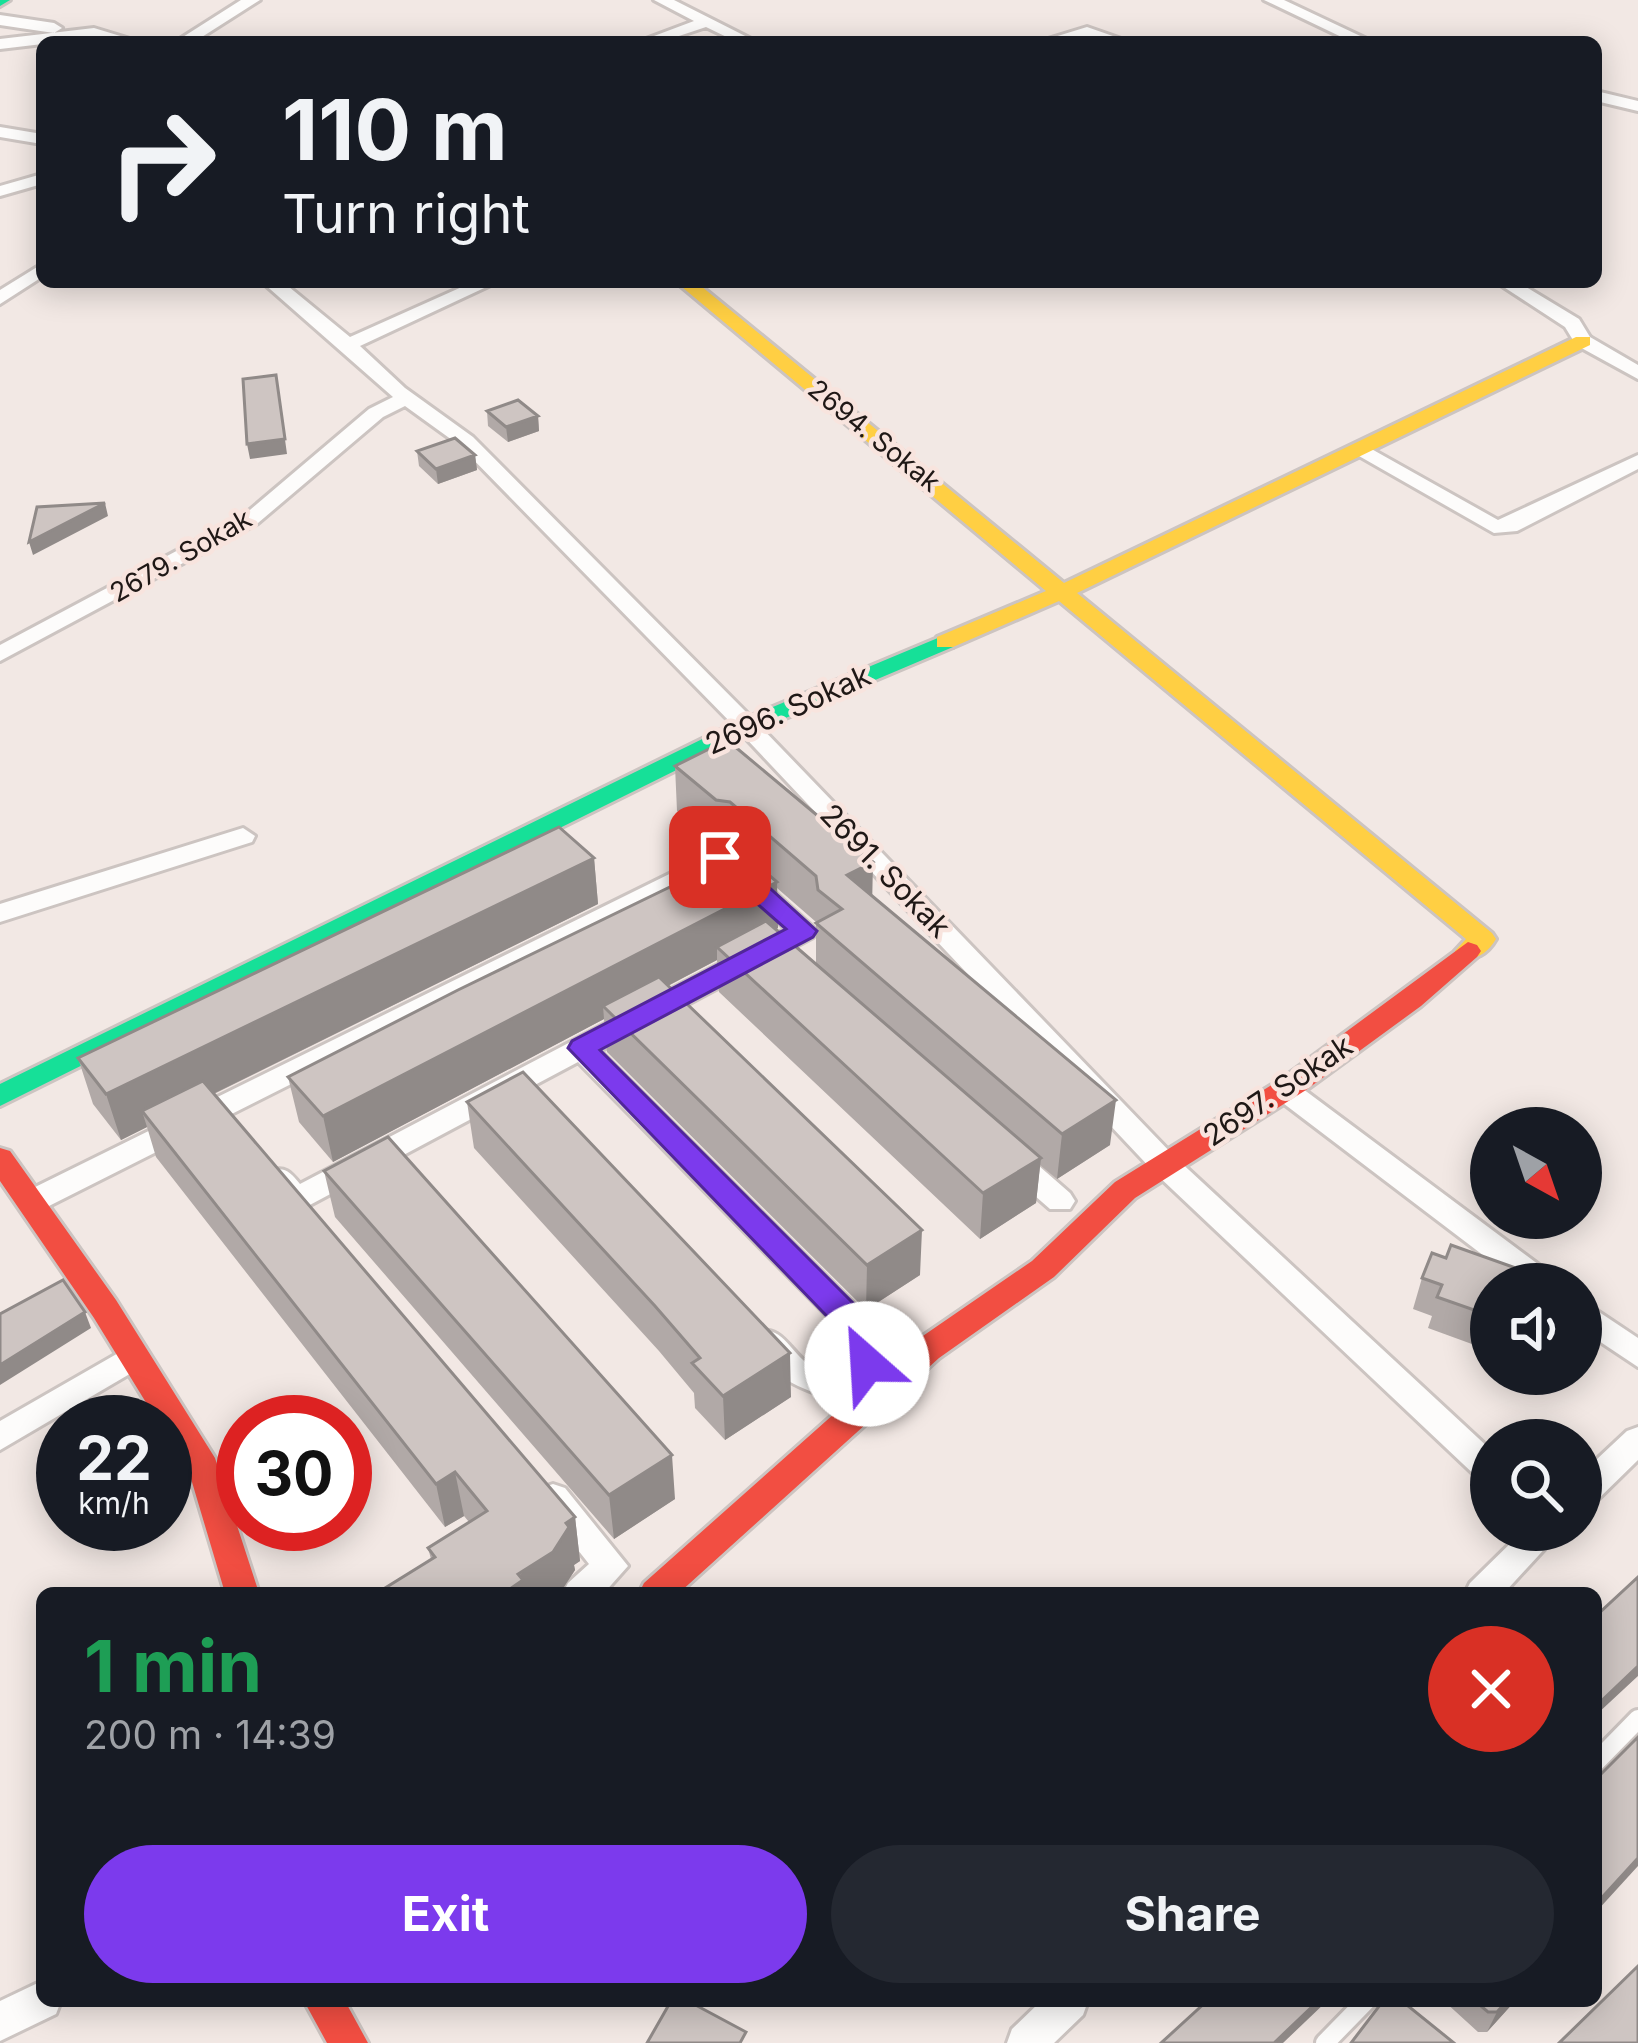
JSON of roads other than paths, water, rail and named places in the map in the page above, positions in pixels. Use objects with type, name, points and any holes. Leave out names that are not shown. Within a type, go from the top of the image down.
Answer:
[{"type":"street","points":[[193,36],[252,0]]},
{"type":"street","points":[[662,0],[736,36]]},
{"type":"street","points":[[1272,0],[1352,36]]},
{"type":"street","points":[[0,20],[107,36]]},
{"type":"street","points":[[664,36],[706,22]]},
{"type":"street","points":[[1071,36],[1087,32],[1101,36]]},
{"type":"street","points":[[76,36],[94,33]]},
{"type":"street","points":[[0,44],[36,42]]},
{"type":"street","points":[[0,64],[36,46]]},
{"type":"street","points":[[1602,97],[1638,106]]},
{"type":"street","points":[[0,132],[36,139]]},
{"type":"street","points":[[0,190],[36,180]]},
{"type":"street","points":[[0,298],[36,273]]},
{"type":"street","name":"2691. Sokak","points":[[278,288],[407,398],[466,441],[747,726],[1165,1165],[1470,1450]]},
{"type":"street","points":[[348,345],[475,288]]},
{"type":"street","name":"2694. Sokak","points":[[693,288],[1064,591]]},
{"type":"street","points":[[1515,288],[1572,323],[1583,340],[1638,373]]},
{"type":"street","name":"2696. Sokak","points":[[0,1096],[747,726],[1064,591],[1583,340]]},
{"type":"street","name":"2679. Sokak","points":[[0,654],[251,520],[376,413],[407,398]]},
{"type":"street","points":[[1359,448],[1494,527],[1509,526],[1638,461]]},
{"type":"street","name":"2697. Sokak","points":[[662,1587],[928,1349],[1043,1269],[1125,1190],[1285,1090],[1412,999],[1483,939],[1064,591]]},
{"type":"street","points":[[0,913],[243,836]]},
{"type":"street","points":[[31,1202],[229,1117],[720,857],[804,931],[779,957],[581,1048],[525,1091],[304,1208],[266,1163]]},
{"type":"street","points":[[581,1048],[860,1330],[873,1397],[800,1376],[750,1324]]},
{"type":"street","points":[[1285,1090],[1515,1263]]},
{"type":"street","points":[[987,1138],[1060,1201]]},
{"type":"street","points":[[3,1170],[31,1202],[204,1468],[240,1587]]},
{"type":"street","points":[[1602,1328],[1638,1355]]},
{"type":"street","points":[[0,1437],[134,1356]]},
{"type":"street","points":[[1602,1475],[1638,1440]]},
{"type":"street","points":[[536,1479],[611,1566],[587,1587]]},
{"type":"street","points":[[1488,1587],[1525,1551]]},
{"type":"street","points":[[0,2022],[36,2003]]},
{"type":"street","points":[[327,2007],[349,2043]]},
{"type":"street","points":[[1026,2043],[1063,2007]]},
{"type":"lane","points":[[1602,1756],[1638,1718]]},
{"type":"lane","points":[[1325,2043],[1360,2007]]}]
